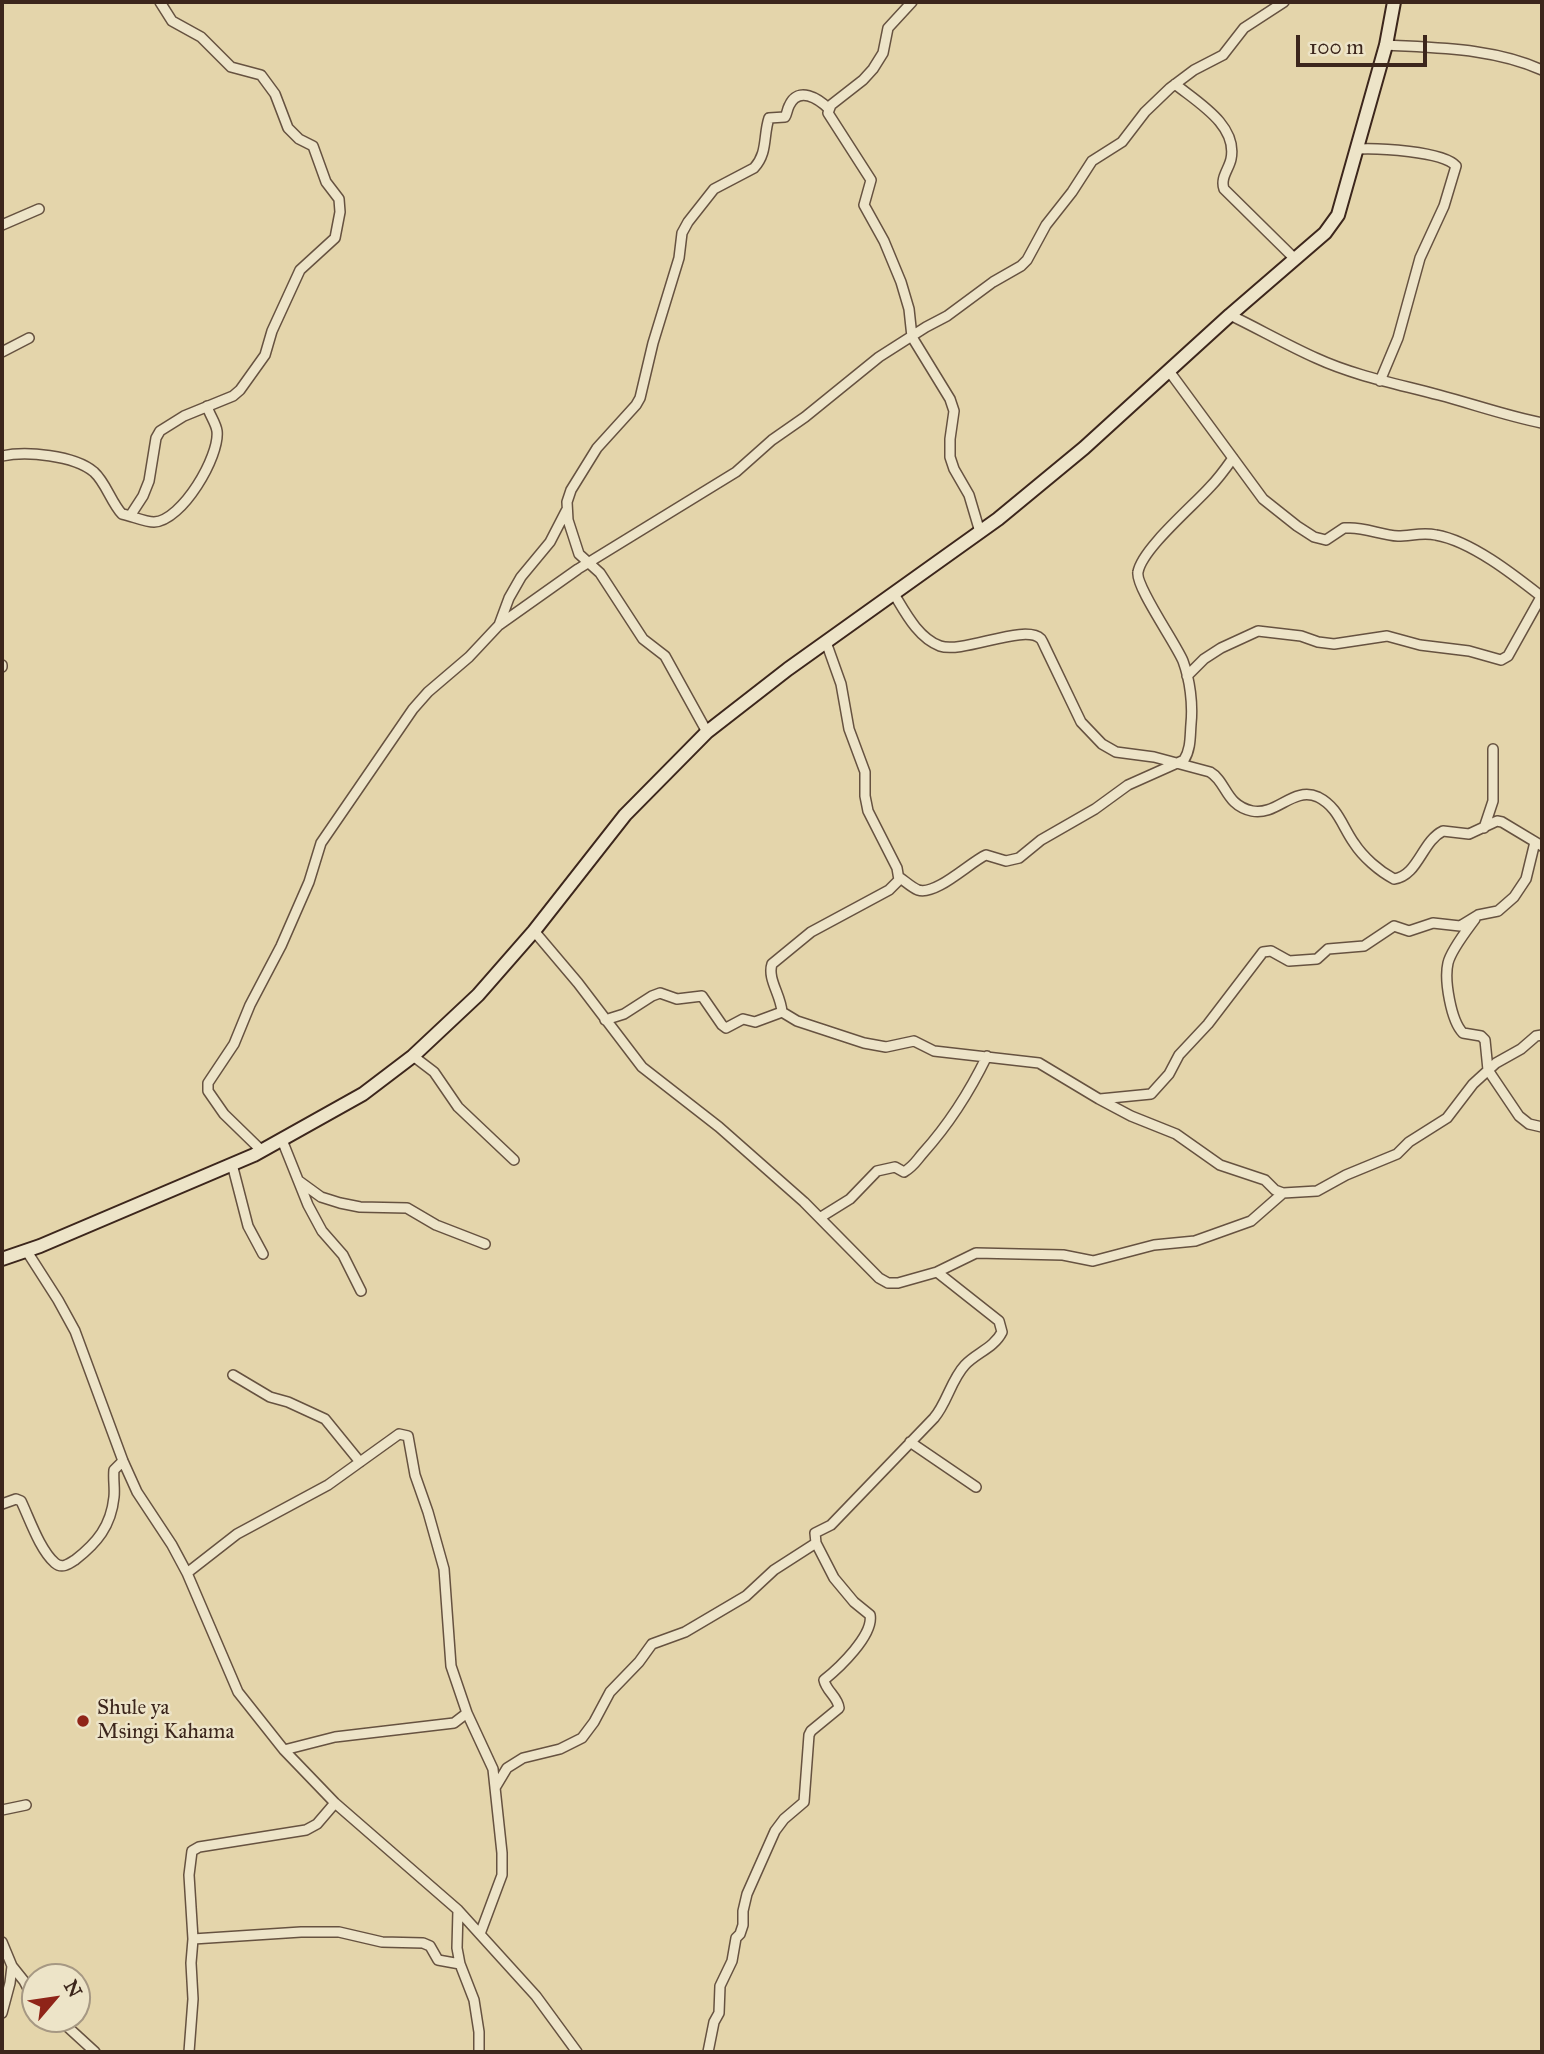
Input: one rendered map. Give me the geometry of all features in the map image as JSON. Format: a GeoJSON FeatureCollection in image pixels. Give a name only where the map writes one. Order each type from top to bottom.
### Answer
{"type":"FeatureCollection","features":[{"type":"Feature","properties":{"kind":"main road"},"geometry":{"type":"LineString","coordinates":[[2,1259],[232,1164],[282,1140],[363,1094],[413,1056],[478,995],[534,931],[625,814],[707,732],[826,642],[980,532],[1084,449],[1230,315],[1325,233],[1338,215],[1385,45],[1394,2]]}},
{"type":"Feature","properties":{"kind":"street"},"geometry":{"type":"LineString","coordinates":[[130,516],[149,481],[156,438],[160,430],[184,416],[233,396],[240,390],[265,355],[272,331],[300,270],[335,238],[340,212],[339,200],[326,182],[313,146],[299,139],[288,128],[268,82],[261,75],[231,67],[201,37],[172,21],[160,2]]}},
{"type":"Feature","properties":{"kind":"street"},"geometry":{"type":"LineString","coordinates":[[912,2],[888,28],[883,53],[873,69],[831,105],[829,117],[872,180],[864,205],[884,241],[901,282],[909,309],[912,337],[950,399],[954,411],[950,457],[969,495],[980,532]]}},
{"type":"Feature","properties":{"kind":"street"},"geometry":{"type":"LineString","coordinates":[[261,1150],[223,1114],[208,1091],[208,1083],[234,1044],[250,1005],[281,946],[309,882],[321,843],[413,709],[428,692],[469,657],[499,625],[590,562],[736,472],[772,440],[805,417],[878,357],[947,316],[993,282],[1025,264],[1046,225],[1092,161],[1122,142],[1145,112],[1175,84],[1194,70],[1223,55],[1244,28],[1284,2]]}},
{"type":"Feature","properties":{"kind":"street"},"geometry":{"type":"LineString","coordinates":[[1385,45],[1469,51],[1520,61],[1542,70]]}},
{"type":"Feature","properties":{"kind":"street"},"geometry":{"type":"LineString","coordinates":[[1175,84],[1216,118],[1230,138],[1233,153],[1223,180],[1224,189],[1295,259]]}},
{"type":"Feature","properties":{"kind":"street"},"geometry":{"type":"LineString","coordinates":[[499,625],[521,576],[550,542],[567,509],[571,490],[588,462],[608,434],[640,398],[678,258],[682,233],[688,222],[714,189],[754,168],[758,163],[764,151],[769,118],[785,117],[789,105],[803,95],[817,98],[829,109]]}},
{"type":"Feature","properties":{"kind":"street"},"geometry":{"type":"LineString","coordinates":[[1357,149],[1411,151],[1450,160],[1457,166],[1444,206],[1420,258],[1398,338],[1380,381]]}},
{"type":"Feature","properties":{"kind":"street"},"geometry":{"type":"LineString","coordinates":[[2,225],[38,209]]}},
{"type":"Feature","properties":{"kind":"street"},"geometry":{"type":"LineString","coordinates":[[1230,315],[1317,359],[1380,381],[1542,423]]}},
{"type":"Feature","properties":{"kind":"street"},"geometry":{"type":"LineString","coordinates":[[2,352],[29,338]]}},
{"type":"Feature","properties":{"kind":"street"},"geometry":{"type":"LineString","coordinates":[[1169,371],[1264,499],[1314,537],[1326,540],[1344,528],[1398,536],[1416,533],[1437,535],[1471,549],[1518,578],[1542,597],[1508,656],[1501,660],[1469,651],[1410,643],[1387,636],[1334,644],[1297,635],[1258,631],[1221,648],[1204,659],[1187,676]]}},
{"type":"Feature","properties":{"kind":"street"},"geometry":{"type":"LineString","coordinates":[[2,456],[31,453],[84,465],[96,474],[122,514],[153,522],[162,520],[196,491],[216,441],[217,430],[207,406]]}},
{"type":"Feature","properties":{"kind":"street"},"geometry":{"type":"LineString","coordinates":[[826,642],[841,684],[849,729],[865,772],[864,796],[868,811],[899,877],[917,889],[924,890],[950,879],[986,855],[1006,861],[1018,858],[1041,840],[1128,785],[1178,764],[1188,754],[1192,714],[1183,661],[1139,583],[1137,574],[1147,554],[1211,486],[1233,457]]}},
{"type":"Feature","properties":{"kind":"street"},"geometry":{"type":"LineString","coordinates":[[567,509],[579,554],[600,573],[643,639],[665,656],[707,732]]}},
{"type":"Feature","properties":{"kind":"street"},"geometry":{"type":"LineString","coordinates":[[894,594],[914,625],[938,646],[952,649],[1027,635],[1040,639],[1081,722],[1102,744],[1116,752],[1154,757],[1217,776],[1227,796],[1250,811],[1264,812],[1296,796],[1307,794],[1318,797],[1332,806],[1357,848],[1384,874],[1394,879],[1408,873],[1436,834],[1443,831],[1469,834],[1497,821],[1539,844],[1526,880],[1514,897],[1498,911],[1478,915],[1458,927],[1448,923],[1433,923],[1409,931],[1394,926],[1364,946],[1328,949],[1314,960],[1289,961],[1271,951],[1265,951],[1208,1024],[1179,1055],[1169,1074],[1151,1094],[1099,1100]]}},
{"type":"Feature","properties":{"kind":"street"},"geometry":{"type":"LineString","coordinates":[[1484,828],[1493,801],[1493,749]]}},
{"type":"Feature","properties":{"kind":"street"},"geometry":{"type":"LineString","coordinates":[[782,1012],[780,996],[770,971],[772,964],[811,932],[897,885],[899,877]]}},
{"type":"Feature","properties":{"kind":"street"},"geometry":{"type":"LineString","coordinates":[[1478,915],[1448,961],[1448,987],[1457,1027],[1463,1033],[1477,1034],[1485,1040],[1488,1070],[1519,1116],[1529,1124],[1542,1126]]}},
{"type":"Feature","properties":{"kind":"street"},"geometry":{"type":"LineString","coordinates":[[534,931],[578,983],[642,1067],[719,1127],[821,1217],[882,1280],[898,1283],[937,1272],[976,1254],[1063,1255],[1093,1261],[1153,1245],[1195,1241],[1251,1222],[1283,1193]]}},
{"type":"Feature","properties":{"kind":"street"},"geometry":{"type":"LineString","coordinates":[[606,1020],[624,1014],[660,993],[677,999],[702,996],[726,1028],[743,1019],[755,1022],[782,1012]]}},
{"type":"Feature","properties":{"kind":"street"},"geometry":{"type":"LineString","coordinates":[[782,1012],[797,1021],[886,1047],[914,1041],[934,1051],[1039,1063],[1099,1100],[1131,1116],[1170,1130],[1220,1165],[1265,1180],[1275,1190],[1283,1193],[1317,1191],[1346,1175],[1397,1154],[1409,1142],[1447,1118],[1473,1084],[1501,1059],[1521,1049],[1536,1036],[1542,1035]]}},
{"type":"Feature","properties":{"kind":"street"},"geometry":{"type":"LineString","coordinates":[[413,1056],[434,1072],[458,1108],[514,1160]]}},
{"type":"Feature","properties":{"kind":"street"},"geometry":{"type":"LineString","coordinates":[[821,1217],[850,1199],[877,1171],[895,1167],[902,1172],[915,1166],[919,1157],[945,1129],[970,1090],[987,1056]]}},
{"type":"Feature","properties":{"kind":"street"},"geometry":{"type":"LineString","coordinates":[[282,1140],[322,1231],[343,1255],[361,1291]]}},
{"type":"Feature","properties":{"kind":"street"},"geometry":{"type":"LineString","coordinates":[[232,1164],[248,1226],[264,1254]]}},
{"type":"Feature","properties":{"kind":"street"},"geometry":{"type":"LineString","coordinates":[[299,1181],[321,1197],[340,1203],[360,1207],[407,1209],[436,1225],[485,1244]]}},
{"type":"Feature","properties":{"kind":"street"},"geometry":{"type":"LineString","coordinates":[[26,1250],[75,1331],[123,1461],[137,1492],[187,1573],[238,1692],[284,1751],[335,1803],[458,1910],[536,1996],[577,2052]]}},
{"type":"Feature","properties":{"kind":"street"},"geometry":{"type":"LineString","coordinates":[[708,2052],[714,2022],[719,2013],[720,1986],[732,1961],[736,1938],[743,1929],[747,1894],[775,1831],[784,1819],[804,1802],[808,1735],[839,1708],[824,1680],[856,1647],[871,1623],[870,1615],[850,1599],[834,1578],[816,1543],[815,1533],[831,1525],[942,1409],[963,1367],[994,1343],[1002,1332],[999,1321],[937,1272]]}},
{"type":"Feature","properties":{"kind":"street"},"geometry":{"type":"LineString","coordinates":[[233,1375],[270,1397],[325,1419],[360,1462]]}},
{"type":"Feature","properties":{"kind":"street"},"geometry":{"type":"LineString","coordinates":[[187,1573],[237,1534],[328,1485],[399,1434],[405,1434],[409,1438],[415,1475],[444,1569],[450,1662],[467,1713],[490,1761],[495,1788],[502,1875],[480,1934]]}},
{"type":"Feature","properties":{"kind":"street"},"geometry":{"type":"LineString","coordinates":[[910,1442],[976,1487]]}},
{"type":"Feature","properties":{"kind":"street"},"geometry":{"type":"LineString","coordinates":[[2,1504],[16,1499],[22,1501],[37,1536],[56,1564],[68,1565],[92,1546],[111,1517],[114,1470],[123,1461]]}},
{"type":"Feature","properties":{"kind":"street"},"geometry":{"type":"LineString","coordinates":[[495,1788],[507,1768],[523,1758],[560,1749],[582,1738],[610,1692],[639,1662],[652,1643],[685,1632],[746,1596],[774,1570],[816,1543]]}},
{"type":"Feature","properties":{"kind":"street"},"geometry":{"type":"LineString","coordinates":[[284,1751],[335,1737],[454,1723],[467,1713]]}},
{"type":"Feature","properties":{"kind":"street"},"geometry":{"type":"LineString","coordinates":[[189,2052],[193,2011],[193,1939],[189,1875],[192,1851],[199,1847],[306,1830],[317,1824],[335,1803]]}},
{"type":"Feature","properties":{"kind":"street"},"geometry":{"type":"LineString","coordinates":[[2,1810],[26,1805]]}},
{"type":"Feature","properties":{"kind":"street"},"geometry":{"type":"LineString","coordinates":[[458,1910],[456,1941],[460,1964],[474,2000],[479,2052]]}},
{"type":"Feature","properties":{"kind":"street"},"geometry":{"type":"LineString","coordinates":[[193,1939],[339,1932],[382,1942],[423,1943],[430,1946],[438,1960],[460,1964]]}},
{"type":"Feature","properties":{"kind":"street"},"geometry":{"type":"LineString","coordinates":[[2,1942],[12,1966],[21,1977]]}},
{"type":"Feature","properties":{"kind":"street"},"geometry":{"type":"LineString","coordinates":[[2,2013],[12,1966]]}},
{"type":"Feature","properties":{"kind":"street"},"geometry":{"type":"LineString","coordinates":[[74,2033],[95,2052]]}},
{"type":"Feature","properties":{"kind":"place","name":"Shule ya Msingi Kahama"},"geometry":{"type":"Point","coordinates":[83,1721]}}]}
